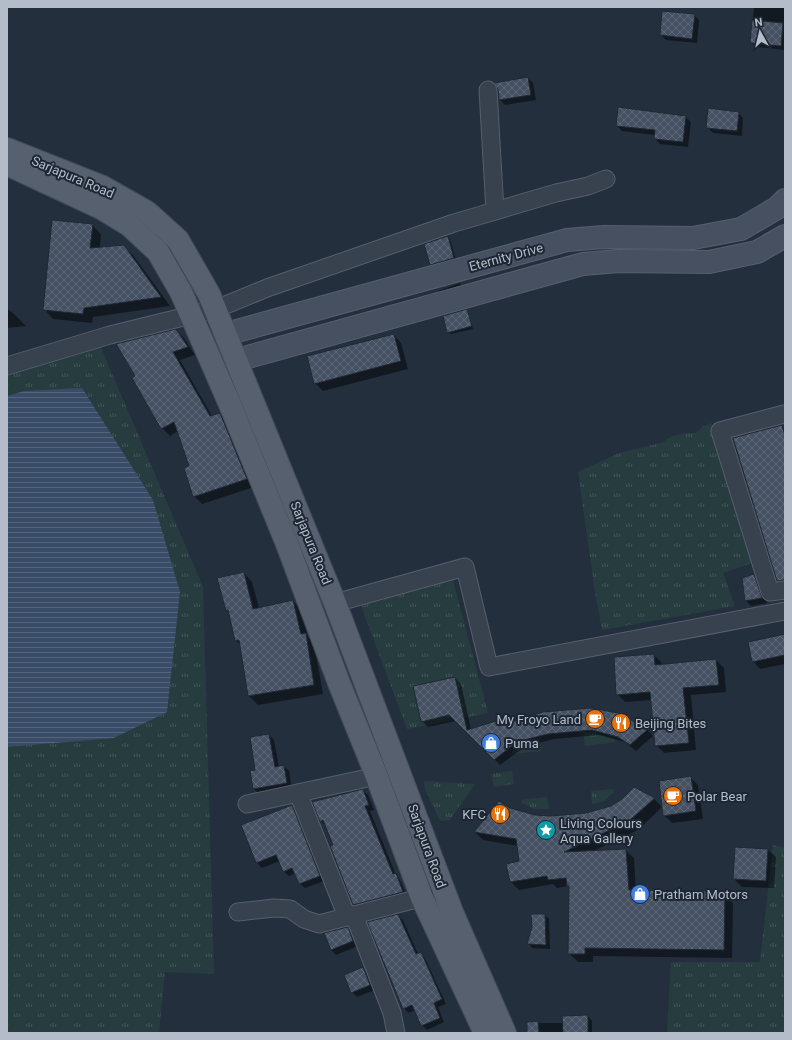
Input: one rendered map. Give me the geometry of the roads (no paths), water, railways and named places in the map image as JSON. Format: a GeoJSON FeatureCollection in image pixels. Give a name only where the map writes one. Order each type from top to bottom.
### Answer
{"type":"FeatureCollection","features":[{"type":"Feature","properties":{"kind":"main road","name":"Sarjapura Road"},"geometry":{"type":"LineString","coordinates":[[7,149],[103,187],[147,212],[178,240],[216,309],[335,602],[444,892],[506,1033]]}},
{"type":"Feature","properties":{"kind":"main road","name":"Sarjapura Road"},"geometry":{"type":"LineString","coordinates":[[7,165],[101,208],[130,225],[158,252],[181,292],[231,407],[286,544],[339,683],[377,776],[422,898],[485,1033]]}},
{"type":"Feature","properties":{"kind":"street"},"geometry":{"type":"LineString","coordinates":[[488,90],[495,211]]}},
{"type":"Feature","properties":{"kind":"street"},"geometry":{"type":"LineString","coordinates":[[7,366],[110,335],[216,309],[267,288],[495,211],[588,186],[606,179]]}},
{"type":"Feature","properties":{"kind":"street","name":"Eternity Drive"},"geometry":{"type":"LineString","coordinates":[[226,334],[567,240],[604,237],[693,238],[741,229],[778,208],[785,200]]}},
{"type":"Feature","properties":{"kind":"street","name":"Eternity Drive"},"geometry":{"type":"LineString","coordinates":[[237,360],[583,264],[619,261],[709,262],[757,252],[785,236]]}},
{"type":"Feature","properties":{"kind":"street"},"geometry":{"type":"LineString","coordinates":[[785,415],[784,414],[720,431],[770,592],[785,590]]}},
{"type":"Feature","properties":{"kind":"street"},"geometry":{"type":"LineString","coordinates":[[335,602],[465,567],[489,667],[785,611]]}},
{"type":"Feature","properties":{"kind":"street"},"geometry":{"type":"LineString","coordinates":[[248,804],[377,776]]}},
{"type":"Feature","properties":{"kind":"street"},"geometry":{"type":"LineString","coordinates":[[298,793],[392,1013],[396,1033]]}},
{"type":"Feature","properties":{"kind":"street"},"geometry":{"type":"LineString","coordinates":[[238,912],[274,908],[290,909],[304,919],[319,924],[444,892]]}},
{"type":"Feature","properties":{"kind":"water"},"geometry":{"type":"Polygon","coordinates":[[[82,388],[153,500],[180,592],[167,712],[114,738],[7,747],[7,396],[24,391],[82,388]]]}},
{"type":"Feature","properties":{"kind":"place","name":"My Froyo Land"},"geometry":{"type":"Point","coordinates":[595,719]}},
{"type":"Feature","properties":{"kind":"place","name":"Beijing Bites"},"geometry":{"type":"Point","coordinates":[621,723]}},
{"type":"Feature","properties":{"kind":"place","name":"Puma"},"geometry":{"type":"Point","coordinates":[491,743]}},
{"type":"Feature","properties":{"kind":"place","name":"Polar Bear"},"geometry":{"type":"Point","coordinates":[673,796]}},
{"type":"Feature","properties":{"kind":"place","name":"KFC"},"geometry":{"type":"Point","coordinates":[500,814]}},
{"type":"Feature","properties":{"kind":"place","name":"Living Colours Aqua Gallery"},"geometry":{"type":"Point","coordinates":[546,830]}},
{"type":"Feature","properties":{"kind":"place","name":"Pratham Motors"},"geometry":{"type":"Point","coordinates":[640,894]}}]}
